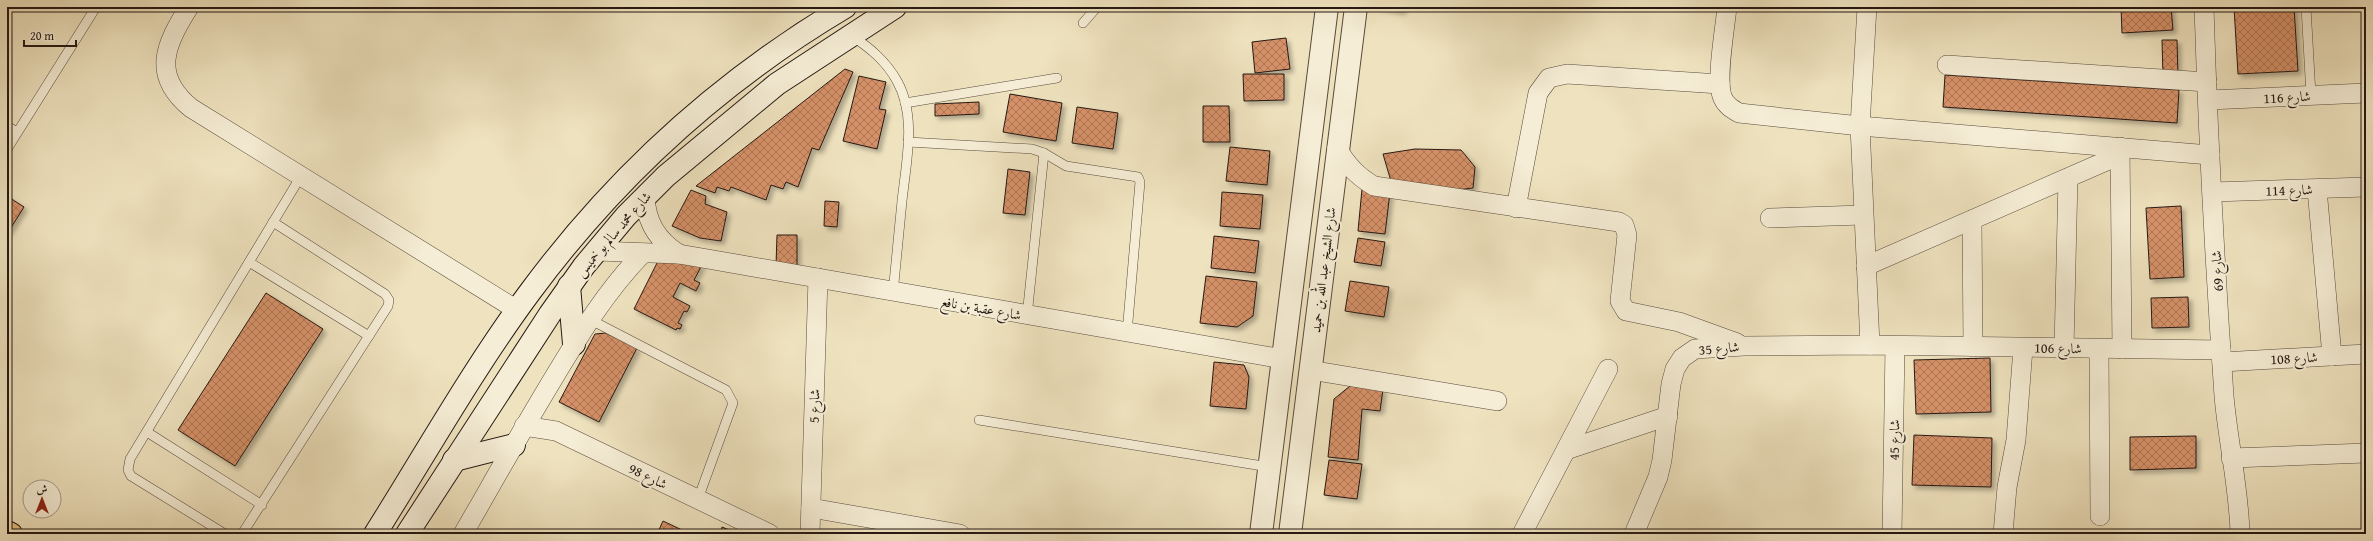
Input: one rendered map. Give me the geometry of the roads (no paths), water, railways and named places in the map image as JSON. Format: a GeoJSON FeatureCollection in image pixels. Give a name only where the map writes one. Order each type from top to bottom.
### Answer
{"type":"FeatureCollection","features":[{"type":"Feature","properties":{"kind":"main road","name":"شارع محمد سالم بو خميس"},"geometry":{"type":"LineString","coordinates":[[375,534],[517,310],[588,220],[648,157],[707,104],[795,37],[845,7]]}},
{"type":"Feature","properties":{"kind":"main road","name":"شارع محمد سالم بو خميس"},"geometry":{"type":"LineString","coordinates":[[407,534],[569,286],[645,196],[666,176],[777,84],[895,7]]}},
{"type":"Feature","properties":{"kind":"main road","name":"شارع الشيخ عبد الله بن حميد"},"geometry":{"type":"LineString","coordinates":[[1261,534],[1326,7]]}},
{"type":"Feature","properties":{"kind":"main road","name":"شارع الشيخ عبد الله بن حميد"},"geometry":{"type":"LineString","coordinates":[[1290,534],[1337,148],[1356,7]]}},
{"type":"Feature","properties":{"kind":"main road"},"geometry":{"type":"LineString","coordinates":[[569,286],[574,344]]}},
{"type":"Feature","properties":{"kind":"main road"},"geometry":{"type":"LineString","coordinates":[[454,460],[519,435]]}},
{"type":"Feature","properties":{"kind":"main road"},"geometry":{"type":"LineString","coordinates":[[7,532],[11,534]]}},
{"type":"Feature","properties":{"kind":"street"},"geometry":{"type":"LineString","coordinates":[[189,7],[169,40],[165,54],[166,70],[170,85],[179,98],[191,108],[517,310]]}},
{"type":"Feature","properties":{"kind":"street"},"geometry":{"type":"LineString","coordinates":[[1727,7],[1720,84],[1722,97],[1730,108],[1739,113],[2120,151],[2210,154]]}},
{"type":"Feature","properties":{"kind":"street"},"geometry":{"type":"LineString","coordinates":[[1867,7],[1860,126],[1870,345]]}},
{"type":"Feature","properties":{"kind":"street","name":"شارع 69"},"geometry":{"type":"LineString","coordinates":[[2204,7],[2221,356],[2231,458],[2238,502],[2240,534]]}},
{"type":"Feature","properties":{"kind":"street"},"geometry":{"type":"LineString","coordinates":[[1947,65],[2207,82]]}},
{"type":"Feature","properties":{"kind":"street"},"geometry":{"type":"LineString","coordinates":[[1516,208],[1538,93],[1549,78],[1567,74],[1720,84]]}},
{"type":"Feature","properties":{"kind":"street","name":"شارع 116"},"geometry":{"type":"LineString","coordinates":[[2208,100],[2366,93]]}},
{"type":"Feature","properties":{"kind":"street"},"geometry":{"type":"LineString","coordinates":[[1337,148],[1347,164],[1359,177],[1374,186],[1619,222],[1624,225],[1627,235],[1620,301],[1626,311],[1679,322],[1744,346]]}},
{"type":"Feature","properties":{"kind":"street"},"geometry":{"type":"LineString","coordinates":[[1866,266],[2068,178],[2120,151]]}},
{"type":"Feature","properties":{"kind":"street"},"geometry":{"type":"LineString","coordinates":[[2120,151],[2122,349]]}},
{"type":"Feature","properties":{"kind":"street"},"geometry":{"type":"LineString","coordinates":[[2064,348],[2068,178]]}},
{"type":"Feature","properties":{"kind":"street","name":"شارع 114"},"geometry":{"type":"LineString","coordinates":[[2213,192],[2366,187]]}},
{"type":"Feature","properties":{"kind":"street"},"geometry":{"type":"LineString","coordinates":[[2317,189],[2332,356]]}},
{"type":"Feature","properties":{"kind":"street"},"geometry":{"type":"LineString","coordinates":[[645,196],[647,214],[654,230],[669,247],[679,254]]}},
{"type":"Feature","properties":{"kind":"street"},"geometry":{"type":"LineString","coordinates":[[1770,218],[1863,215]]}},
{"type":"Feature","properties":{"kind":"street"},"geometry":{"type":"LineString","coordinates":[[1972,220],[1973,347]]}},
{"type":"Feature","properties":{"kind":"street","name":"شارع عقبة بن نافع"},"geometry":{"type":"LineString","coordinates":[[597,251],[679,254],[1028,316],[1283,359]]}},
{"type":"Feature","properties":{"kind":"street"},"geometry":{"type":"LineString","coordinates":[[463,534],[519,435],[589,319],[616,282],[643,253]]}},
{"type":"Feature","properties":{"kind":"street","name":"شارع 5"},"geometry":{"type":"LineString","coordinates":[[810,534],[818,278]]}},
{"type":"Feature","properties":{"kind":"street","name":"شارع 35"},"geometry":{"type":"LineString","coordinates":[[1634,534],[1658,477],[1665,444],[1670,384],[1675,369],[1682,358],[1695,349],[1744,346],[1895,346]]}},
{"type":"Feature","properties":{"kind":"street","name":"شارع 106"},"geometry":{"type":"LineString","coordinates":[[1895,346],[2122,349],[2221,356]]}},
{"type":"Feature","properties":{"kind":"street","name":"شارع 45"},"geometry":{"type":"LineString","coordinates":[[1892,534],[1895,346]]}},
{"type":"Feature","properties":{"kind":"street"},"geometry":{"type":"LineString","coordinates":[[2003,534],[2007,487],[2016,440],[2023,348]]}},
{"type":"Feature","properties":{"kind":"street"},"geometry":{"type":"LineString","coordinates":[[2099,349],[2100,516]]}},
{"type":"Feature","properties":{"kind":"street","name":"شارع 108"},"geometry":{"type":"LineString","coordinates":[[2221,356],[2332,356],[2366,354]]}},
{"type":"Feature","properties":{"kind":"street"},"geometry":{"type":"LineString","coordinates":[[1522,534],[1608,369]]}},
{"type":"Feature","properties":{"kind":"street"},"geometry":{"type":"LineString","coordinates":[[1310,370],[1497,401]]}},
{"type":"Feature","properties":{"kind":"street"},"geometry":{"type":"LineString","coordinates":[[1566,450],[1668,416]]}},
{"type":"Feature","properties":{"kind":"street","name":"شارع 98"},"geometry":{"type":"LineString","coordinates":[[519,435],[556,431],[770,534]]}},
{"type":"Feature","properties":{"kind":"street"},"geometry":{"type":"LineString","coordinates":[[2231,458],[2366,453]]}},
{"type":"Feature","properties":{"kind":"street"},"geometry":{"type":"LineString","coordinates":[[811,508],[960,534]]}},
{"type":"Feature","properties":{"kind":"lane"},"geometry":{"type":"LineString","coordinates":[[7,149],[96,7]]}},
{"type":"Feature","properties":{"kind":"lane"},"geometry":{"type":"LineString","coordinates":[[1083,24],[1097,7]]}},
{"type":"Feature","properties":{"kind":"lane"},"geometry":{"type":"LineString","coordinates":[[2306,7],[2311,95]]}},
{"type":"Feature","properties":{"kind":"lane"},"geometry":{"type":"LineString","coordinates":[[850,36],[870,48],[886,64],[898,82],[905,103],[908,142],[893,292]]}},
{"type":"Feature","properties":{"kind":"lane"},"geometry":{"type":"LineString","coordinates":[[905,103],[1057,78]]}},
{"type":"Feature","properties":{"kind":"lane"},"geometry":{"type":"LineString","coordinates":[[7,126],[17,132]]}},
{"type":"Feature","properties":{"kind":"lane"},"geometry":{"type":"LineString","coordinates":[[908,142],[1024,148],[1044,153],[1066,166],[1131,174],[1140,179],[1127,332]]}},
{"type":"Feature","properties":{"kind":"lane"},"geometry":{"type":"LineString","coordinates":[[1028,316],[1044,153]]}},
{"type":"Feature","properties":{"kind":"lane"},"geometry":{"type":"LineString","coordinates":[[225,534],[131,476],[128,470],[130,459],[301,176]]}},
{"type":"Feature","properties":{"kind":"lane"},"geometry":{"type":"LineString","coordinates":[[242,534],[262,505],[388,306],[389,300],[385,294],[273,222]]}},
{"type":"Feature","properties":{"kind":"lane"},"geometry":{"type":"LineString","coordinates":[[249,262],[369,336]]}},
{"type":"Feature","properties":{"kind":"lane"},"geometry":{"type":"LineString","coordinates":[[589,319],[726,390],[733,403],[698,499]]}},
{"type":"Feature","properties":{"kind":"lane"},"geometry":{"type":"LineString","coordinates":[[979,420],[1269,467]]}},
{"type":"Feature","properties":{"kind":"lane"},"geometry":{"type":"LineString","coordinates":[[147,432],[262,505]]}}]}
